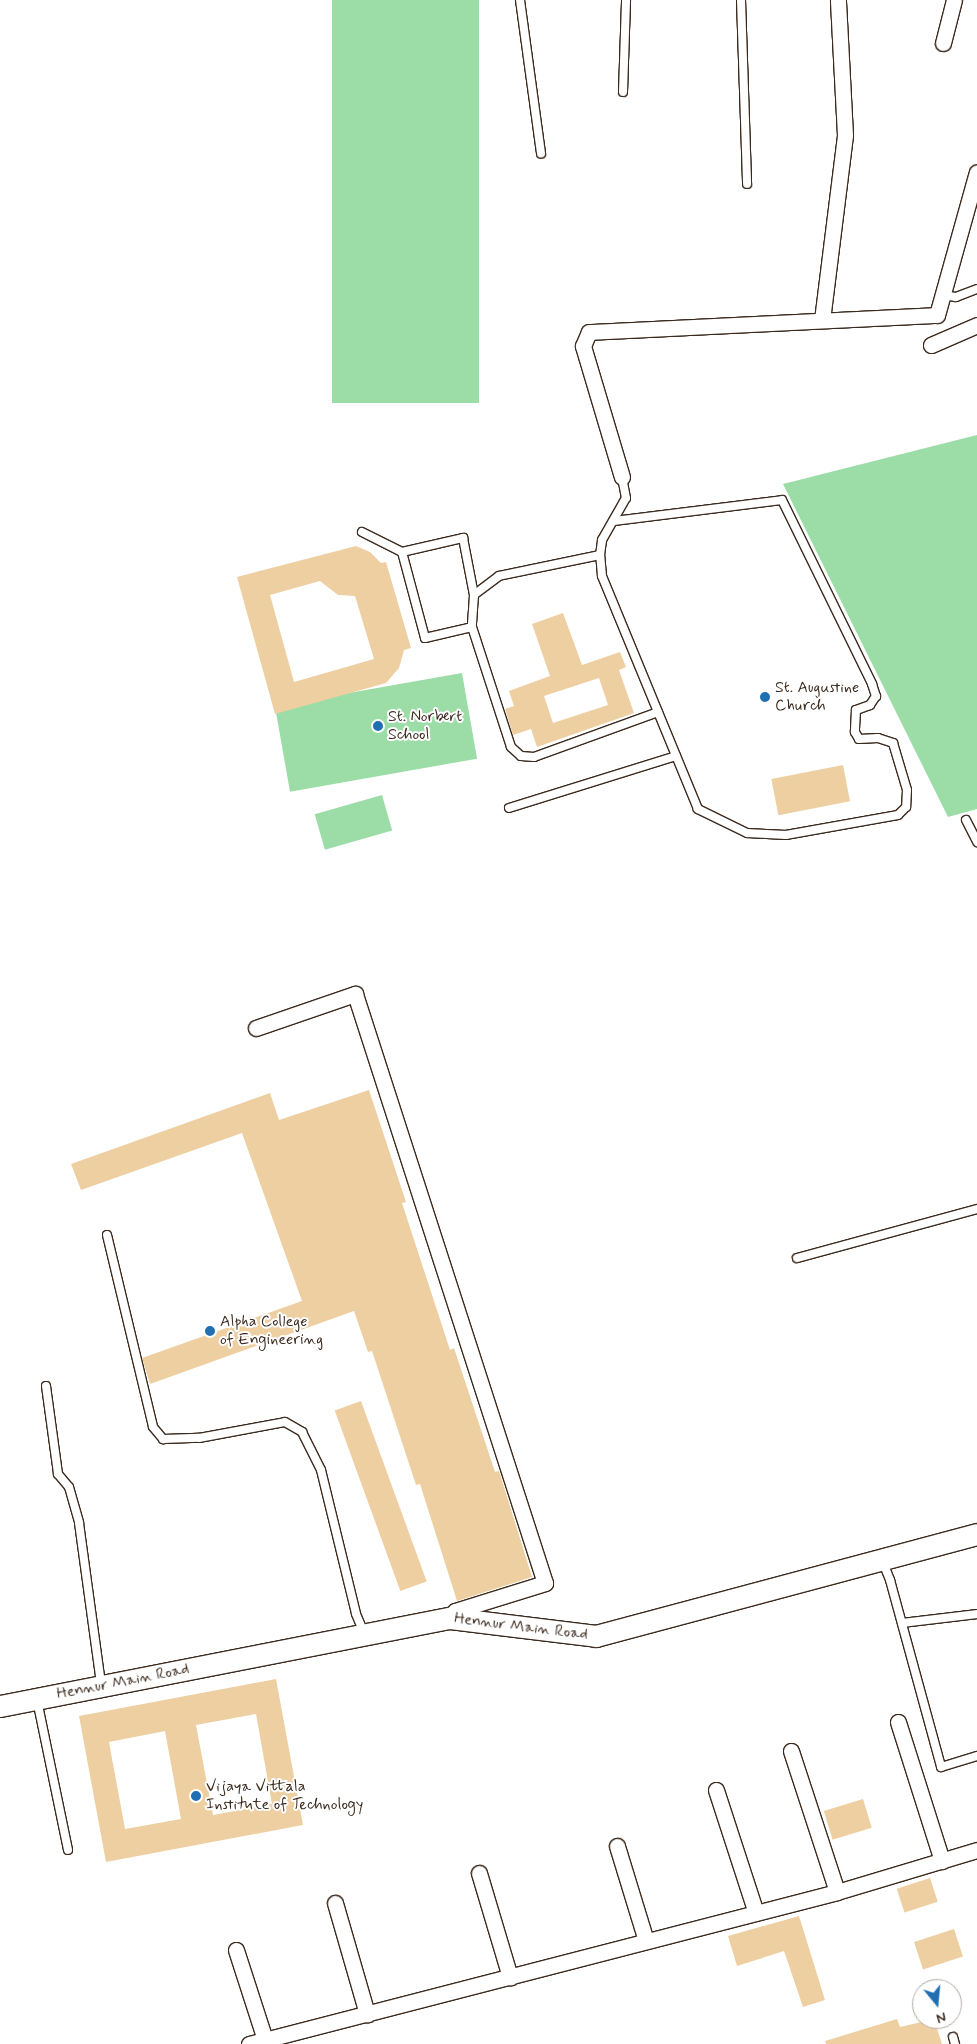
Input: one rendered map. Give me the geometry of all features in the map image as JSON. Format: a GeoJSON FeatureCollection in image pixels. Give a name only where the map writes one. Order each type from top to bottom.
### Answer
{"type":"FeatureCollection","features":[{"type":"Feature","properties":{"kind":"main road","name":"Hennur Main Road"},"geometry":{"type":"LineString","coordinates":[[0,1706],[450,1618],[596,1636],[977,1534]]}},
{"type":"Feature","properties":{"kind":"street"},"geometry":{"type":"LineString","coordinates":[[822,320],[846,135],[838,0]]}},
{"type":"Feature","properties":{"kind":"street"},"geometry":{"type":"LineString","coordinates":[[943,43],[954,0]]}},
{"type":"Feature","properties":{"kind":"street"},"geometry":{"type":"LineString","coordinates":[[622,477],[583,346],[588,332],[937,315],[977,172]]}},
{"type":"Feature","properties":{"kind":"street"},"geometry":{"type":"LineString","coordinates":[[931,345],[977,325]]}},
{"type":"Feature","properties":{"kind":"street"},"geometry":{"type":"LineString","coordinates":[[256,1028],[355,994],[545,1583],[455,1611],[450,1618]]}},
{"type":"Feature","properties":{"kind":"street"},"geometry":{"type":"LineString","coordinates":[[898,1722],[942,1861]]}},
{"type":"Feature","properties":{"kind":"street"},"geometry":{"type":"LineString","coordinates":[[791,1751],[836,1892]]}},
{"type":"Feature","properties":{"kind":"street"},"geometry":{"type":"LineString","coordinates":[[716,1790],[756,1913]]}},
{"type":"Feature","properties":{"kind":"street"},"geometry":{"type":"LineString","coordinates":[[617,1846],[646,1941]]}},
{"type":"Feature","properties":{"kind":"street"},"geometry":{"type":"LineString","coordinates":[[249,2044],[836,1892],[977,1850]]}},
{"type":"Feature","properties":{"kind":"street"},"geometry":{"type":"LineString","coordinates":[[479,1873],[510,1976]]}},
{"type":"Feature","properties":{"kind":"street"},"geometry":{"type":"LineString","coordinates":[[335,1903],[367,2014]]}},
{"type":"Feature","properties":{"kind":"street"},"geometry":{"type":"LineString","coordinates":[[236,1950],[265,2040]]}},
{"type":"Feature","properties":{"kind":"lane"},"geometry":{"type":"LineString","coordinates":[[520,0],[541,154]]}},
{"type":"Feature","properties":{"kind":"lane"},"geometry":{"type":"LineString","coordinates":[[623,92],[626,0]]}},
{"type":"Feature","properties":{"kind":"lane"},"geometry":{"type":"LineString","coordinates":[[741,0],[746,184]]}},
{"type":"Feature","properties":{"kind":"lane"},"geometry":{"type":"LineString","coordinates":[[942,295],[956,297],[977,289]]}},
{"type":"Feature","properties":{"kind":"lane"},"geometry":{"type":"LineString","coordinates":[[614,521],[782,500],[872,684],[876,696],[870,705],[856,710],[855,732],[859,739],[878,738],[893,743],[907,790],[906,807],[898,815],[786,835],[747,833],[698,809],[602,576],[600,555],[602,540],[626,498],[622,477]]}},
{"type":"Feature","properties":{"kind":"lane"},"geometry":{"type":"LineString","coordinates":[[362,532],[402,552],[463,538],[474,595],[472,627],[512,747],[521,756],[534,757],[658,712]]}},
{"type":"Feature","properties":{"kind":"lane"},"geometry":{"type":"LineString","coordinates":[[402,552],[425,638],[472,627]]}},
{"type":"Feature","properties":{"kind":"lane"},"geometry":{"type":"LineString","coordinates":[[474,595],[499,576],[600,555]]}},
{"type":"Feature","properties":{"kind":"lane"},"geometry":{"type":"LineString","coordinates":[[509,808],[676,756]]}},
{"type":"Feature","properties":{"kind":"lane"},"geometry":{"type":"LineString","coordinates":[[966,820],[977,842]]}},
{"type":"Feature","properties":{"kind":"lane"},"geometry":{"type":"LineString","coordinates":[[797,1258],[977,1209]]}},
{"type":"Feature","properties":{"kind":"lane"},"geometry":{"type":"LineString","coordinates":[[107,1235],[154,1427],[163,1439],[199,1438],[285,1422],[302,1432],[321,1470],[356,1614],[365,1635]]}},
{"type":"Feature","properties":{"kind":"lane"},"geometry":{"type":"LineString","coordinates":[[46,1386],[58,1474],[69,1487],[79,1523],[101,1686]]}},
{"type":"Feature","properties":{"kind":"lane"},"geometry":{"type":"LineString","coordinates":[[881,1559],[902,1623],[941,1767],[977,1756]]}},
{"type":"Feature","properties":{"kind":"lane"},"geometry":{"type":"LineString","coordinates":[[902,1623],[977,1614]]}},
{"type":"Feature","properties":{"kind":"lane"},"geometry":{"type":"LineString","coordinates":[[36,1699],[68,1850]]}},
{"type":"Feature","properties":{"kind":"green space"},"geometry":{"type":"Polygon","coordinates":[[[332,0],[479,0],[479,403],[332,403],[332,0]]]}},
{"type":"Feature","properties":{"kind":"green space"},"geometry":{"type":"Polygon","coordinates":[[[977,435],[977,809],[948,817],[783,484],[977,435]]]}},
{"type":"Feature","properties":{"kind":"green space"},"geometry":{"type":"Polygon","coordinates":[[[462,673],[477,759],[290,792],[275,706],[462,673]]]}},
{"type":"Feature","properties":{"kind":"green space"},"geometry":{"type":"Polygon","coordinates":[[[382,795],[392,831],[325,850],[315,814],[382,795]]]}},
{"type":"Feature","properties":{"kind":"building"},"geometry":{"type":"Polygon","coordinates":[[[356,546],[370,552],[381,563],[386,562],[411,648],[404,650],[399,668],[386,683],[275,714],[237,577],[356,546]],[[320,581],[270,595],[294,682],[374,659],[355,596],[338,595],[320,581]]]}},
{"type":"Feature","properties":{"kind":"building"},"geometry":{"type":"Polygon","coordinates":[[[563,613],[582,665],[620,652],[626,667],[619,670],[634,713],[537,747],[531,729],[513,735],[505,709],[514,706],[509,691],[550,676],[532,624],[563,613]],[[599,678],[544,696],[553,723],[608,705],[599,678]]]}},
{"type":"Feature","properties":{"kind":"building"},"geometry":{"type":"Polygon","coordinates":[[[843,765],[850,801],[778,815],[771,779],[843,765]]]}},
{"type":"Feature","properties":{"kind":"building"},"geometry":{"type":"Polygon","coordinates":[[[369,1090],[406,1202],[402,1203],[450,1350],[454,1348],[495,1472],[499,1471],[532,1577],[457,1601],[420,1484],[416,1485],[372,1351],[368,1352],[354,1311],[150,1384],[142,1358],[302,1301],[242,1133],[81,1190],[71,1164],[270,1093],[279,1120],[369,1090]]]}},
{"type":"Feature","properties":{"kind":"building"},"geometry":{"type":"Polygon","coordinates":[[[361,1401],[427,1581],[400,1591],[335,1411],[361,1401]]]}},
{"type":"Feature","properties":{"kind":"building"},"geometry":{"type":"Polygon","coordinates":[[[276,1679],[303,1825],[106,1862],[79,1716],[276,1679]],[[256,1714],[196,1725],[213,1815],[272,1804],[256,1714]],[[165,1731],[109,1742],[125,1829],[181,1819],[165,1731]]]}},
{"type":"Feature","properties":{"kind":"building"},"geometry":{"type":"Polygon","coordinates":[[[863,1799],[872,1828],[833,1840],[824,1811],[863,1799]]]}},
{"type":"Feature","properties":{"kind":"building"},"geometry":{"type":"Polygon","coordinates":[[[930,1878],[938,1902],[904,1913],[897,1889],[930,1878]]]}},
{"type":"Feature","properties":{"kind":"building"},"geometry":{"type":"Polygon","coordinates":[[[799,1916],[825,2000],[803,2007],[784,1951],[737,1966],[728,1936],[799,1916]]]}},
{"type":"Feature","properties":{"kind":"building"},"geometry":{"type":"Polygon","coordinates":[[[954,1929],[963,1957],[923,1970],[914,1942],[954,1929]]]}},
{"type":"Feature","properties":{"kind":"building"},"geometry":{"type":"Polygon","coordinates":[[[897,2019],[900,2027],[912,2024],[912,2029],[937,2029],[942,2044],[826,2044],[825,2041],[897,2019]]]}},
{"type":"Feature","properties":{"kind":"place","name":"St. Augustine Church"},"geometry":{"type":"Point","coordinates":[765,697]}},
{"type":"Feature","properties":{"kind":"place","name":"St. Norbert School"},"geometry":{"type":"Point","coordinates":[378,726]}},
{"type":"Feature","properties":{"kind":"place","name":"Alpha College of Engineering"},"geometry":{"type":"Point","coordinates":[210,1331]}},
{"type":"Feature","properties":{"kind":"place","name":"Vijaya Vittala Institute of Technology"},"geometry":{"type":"Point","coordinates":[196,1796]}}]}
